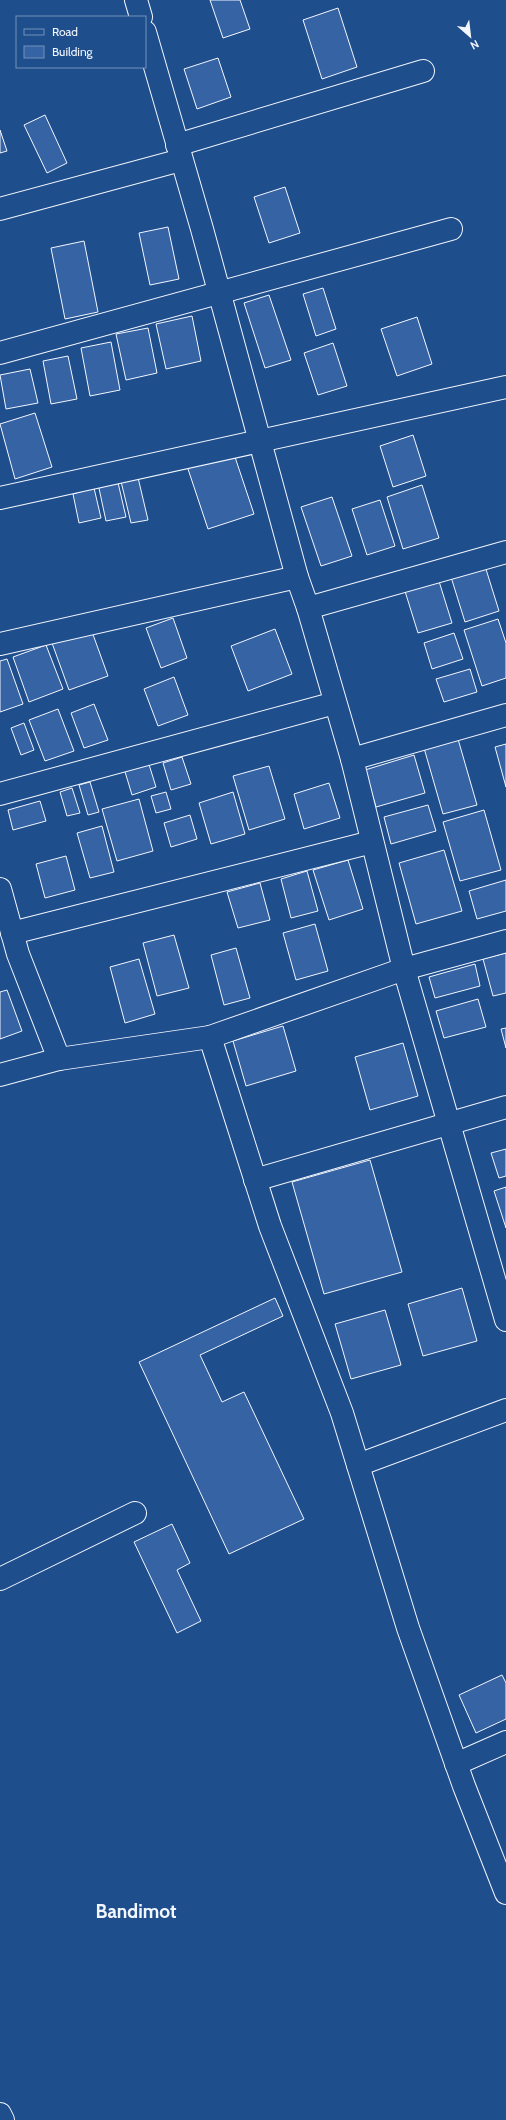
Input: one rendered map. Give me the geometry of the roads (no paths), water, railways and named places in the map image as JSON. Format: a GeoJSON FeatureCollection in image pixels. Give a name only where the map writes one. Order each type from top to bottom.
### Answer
{"type":"FeatureCollection","features":[{"type":"Feature","properties":{"kind":"street"},"geometry":{"type":"LineString","coordinates":[[136,0],[140,16]]}},
{"type":"Feature","properties":{"kind":"street"},"geometry":{"type":"LineString","coordinates":[[146,36],[220,293],[297,577],[308,608],[352,759],[404,969],[450,1123],[499,1272],[506,1320]]}},
{"type":"Feature","properties":{"kind":"street"},"geometry":{"type":"LineString","coordinates":[[0,209],[179,152],[423,71]]}},
{"type":"Feature","properties":{"kind":"street"},"geometry":{"type":"LineString","coordinates":[[0,353],[451,229]]}},
{"type":"Feature","properties":{"kind":"street"},"geometry":{"type":"LineString","coordinates":[[0,498],[506,387]]}},
{"type":"Feature","properties":{"kind":"street"},"geometry":{"type":"LineString","coordinates":[[308,608],[506,552]]}},
{"type":"Feature","properties":{"kind":"street"},"geometry":{"type":"LineString","coordinates":[[0,644],[297,577]]}},
{"type":"Feature","properties":{"kind":"street"},"geometry":{"type":"LineString","coordinates":[[0,794],[335,703]]}},
{"type":"Feature","properties":{"kind":"street"},"geometry":{"type":"LineString","coordinates":[[352,759],[506,715]]}},
{"type":"Feature","properties":{"kind":"street"},"geometry":{"type":"LineString","coordinates":[[12,933],[372,842]]}},
{"type":"Feature","properties":{"kind":"street"},"geometry":{"type":"LineString","coordinates":[[0,889],[18,954],[59,1059]]}},
{"type":"Feature","properties":{"kind":"street"},"geometry":{"type":"LineString","coordinates":[[0,1076],[59,1059],[210,1037],[404,969],[506,941]]}},
{"type":"Feature","properties":{"kind":"street"},"geometry":{"type":"LineString","coordinates":[[210,1037],[270,1226],[342,1413],[408,1628],[456,1764],[506,1893]]}},
{"type":"Feature","properties":{"kind":"street"},"geometry":{"type":"LineString","coordinates":[[256,1180],[506,1107]]}},
{"type":"Feature","properties":{"kind":"street"},"geometry":{"type":"LineString","coordinates":[[358,1465],[506,1410]]}},
{"type":"Feature","properties":{"kind":"street"},"geometry":{"type":"LineString","coordinates":[[0,1580],[135,1513]]}},
{"type":"Feature","properties":{"kind":"street"},"geometry":{"type":"LineString","coordinates":[[456,1764],[506,1742]]}},
{"type":"Feature","properties":{"kind":"street"},"geometry":{"type":"LineString","coordinates":[[0,2114],[3,2120]]}},
{"type":"Feature","properties":{"kind":"district","name":"Bandimot"},"geometry":{"type":"Point","coordinates":[136,1911]}}]}
